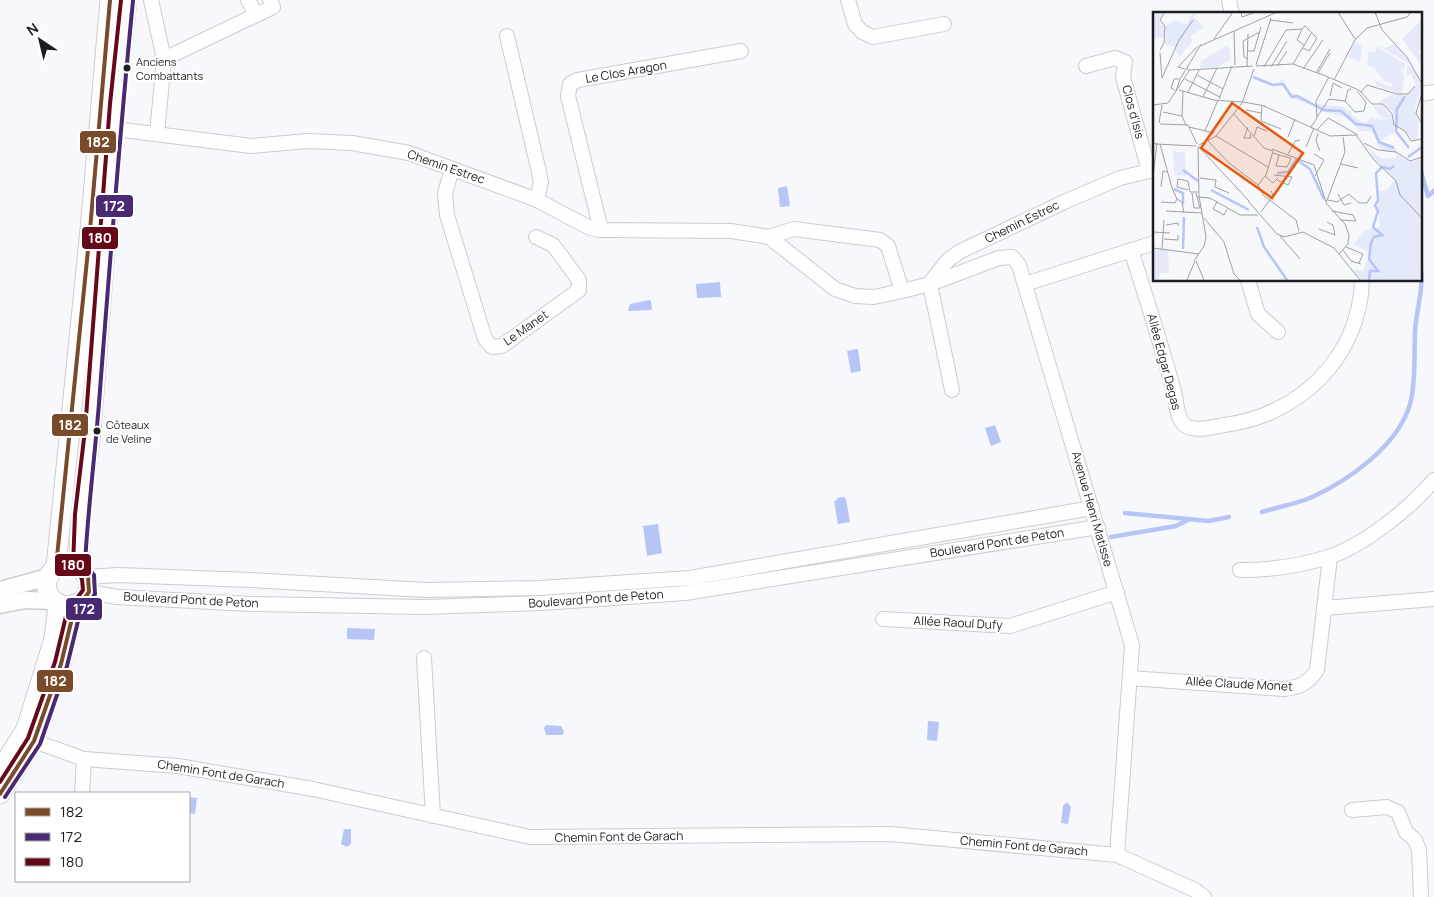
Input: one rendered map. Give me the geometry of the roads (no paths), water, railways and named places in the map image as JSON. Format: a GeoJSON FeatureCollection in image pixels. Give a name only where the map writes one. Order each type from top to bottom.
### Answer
{"type":"FeatureCollection","features":[{"type":"Feature","properties":{"kind":"main road"},"geometry":{"type":"LineString","coordinates":[[0,771],[26,729],[54,639],[56,602],[47,589],[52,572],[91,221],[110,0]]}},
{"type":"Feature","properties":{"kind":"main road"},"geometry":{"type":"LineString","coordinates":[[0,794],[34,741],[61,664],[73,614],[85,584],[81,514],[91,431],[127,0]]}},
{"type":"Feature","properties":{"kind":"main road"},"geometry":{"type":"LineString","coordinates":[[52,572],[67,563],[85,584]]}},
{"type":"Feature","properties":{"kind":"main road"},"geometry":{"type":"LineString","coordinates":[[56,602],[71,606],[85,584]]}},
{"type":"Feature","properties":{"kind":"street"},"geometry":{"type":"LineString","coordinates":[[151,0],[169,56],[157,134]]}},
{"type":"Feature","properties":{"kind":"street"},"geometry":{"type":"LineString","coordinates":[[248,0],[256,15]]}},
{"type":"Feature","properties":{"kind":"street"},"geometry":{"type":"LineString","coordinates":[[169,56],[274,7],[270,0]]}},
{"type":"Feature","properties":{"kind":"street"},"geometry":{"type":"LineString","coordinates":[[848,0],[855,24],[862,32],[873,37],[944,24]]}},
{"type":"Feature","properties":{"kind":"street"},"geometry":{"type":"LineString","coordinates":[[507,36],[541,182],[537,200]]}},
{"type":"Feature","properties":{"kind":"street","name":"Le Clos Aragon"},"geometry":{"type":"LineString","coordinates":[[601,230],[568,96],[570,84],[578,80],[741,51]]}},
{"type":"Feature","properties":{"kind":"street","name":"Clos d'Isis"},"geometry":{"type":"LineString","coordinates":[[1086,66],[1115,58],[1125,62],[1123,78],[1152,171]]}},
{"type":"Feature","properties":{"kind":"street","name":"Chemin Estrec"},"geometry":{"type":"LineString","coordinates":[[115,129],[251,146],[308,141],[352,144],[409,153],[537,200],[590,228],[601,230],[731,231],[768,237],[794,229],[880,240],[888,246],[902,291]]}},
{"type":"Feature","properties":{"kind":"street","name":"Le Manet"},"geometry":{"type":"LineString","coordinates":[[452,169],[445,193],[447,215],[485,339],[492,347],[502,346],[579,290],[579,280],[553,245],[536,237]]}},
{"type":"Feature","properties":{"kind":"street","name":"Chemin Estrec"},"geometry":{"type":"LineString","coordinates":[[768,237],[835,290],[854,296],[874,297],[930,284],[948,260],[959,252],[1064,202],[1120,178],[1152,171]]}},
{"type":"Feature","properties":{"kind":"street"},"geometry":{"type":"LineString","coordinates":[[1025,284],[1153,243]]}},
{"type":"Feature","properties":{"kind":"street","name":"Allée Edgar Degas"},"geometry":{"type":"LineString","coordinates":[[1132,250],[1174,393],[1179,417],[1186,426],[1198,428],[1242,423],[1284,406],[1320,381],[1344,348],[1355,321],[1362,294],[1362,281]]}},
{"type":"Feature","properties":{"kind":"street","name":"Avenue Henri Matisse"},"geometry":{"type":"LineString","coordinates":[[930,284],[999,258],[1012,257],[1019,265],[1132,645],[1117,855]]}},
{"type":"Feature","properties":{"kind":"street"},"geometry":{"type":"LineString","coordinates":[[1248,281],[1258,314],[1278,332]]}},
{"type":"Feature","properties":{"kind":"street"},"geometry":{"type":"LineString","coordinates":[[930,284],[952,390]]}},
{"type":"Feature","properties":{"kind":"street"},"geometry":{"type":"LineString","coordinates":[[1240,570],[1267,570],[1330,557],[1382,526],[1423,493],[1434,480]]}},
{"type":"Feature","properties":{"kind":"street","name":"Boulevard Pont de Peton"},"geometry":{"type":"LineString","coordinates":[[85,584],[118,575],[426,590],[540,588],[690,578],[1092,508]]}},
{"type":"Feature","properties":{"kind":"street","name":"Boulevard Pont de Peton"},"geometry":{"type":"LineString","coordinates":[[85,584],[117,597],[260,604],[426,607],[542,603],[685,592],[1098,528]]}},
{"type":"Feature","properties":{"kind":"street","name":"Allée Claude Monet"},"geometry":{"type":"LineString","coordinates":[[1130,678],[1284,689],[1300,688],[1310,680],[1317,670],[1330,557]]}},
{"type":"Feature","properties":{"kind":"street"},"geometry":{"type":"LineString","coordinates":[[0,590],[52,572]]}},
{"type":"Feature","properties":{"kind":"street","name":"Allée Raoul Dufy"},"geometry":{"type":"LineString","coordinates":[[884,619],[1010,626],[1117,592]]}},
{"type":"Feature","properties":{"kind":"street"},"geometry":{"type":"LineString","coordinates":[[0,606],[26,600],[56,602]]}},
{"type":"Feature","properties":{"kind":"street"},"geometry":{"type":"LineString","coordinates":[[1324,608],[1434,600]]}},
{"type":"Feature","properties":{"kind":"street"},"geometry":{"type":"LineString","coordinates":[[424,658],[433,816]]}},
{"type":"Feature","properties":{"kind":"street","name":"Chemin Font de Garach"},"geometry":{"type":"LineString","coordinates":[[34,741],[84,759],[178,766],[313,789],[530,837],[890,834],[1117,855],[1195,890],[1204,897]]}},
{"type":"Feature","properties":{"kind":"street"},"geometry":{"type":"LineString","coordinates":[[82,792],[84,759]]}},
{"type":"Feature","properties":{"kind":"street"},"geometry":{"type":"LineString","coordinates":[[1352,810],[1387,808],[1398,812],[1406,832],[1415,840],[1419,850],[1421,897]]}},
{"type":"Feature","properties":{"kind":"water"},"geometry":{"type":"Polygon","coordinates":[[[787,186],[790,206],[780,207],[778,188],[787,186]]]}},
{"type":"Feature","properties":{"kind":"water"},"geometry":{"type":"Polygon","coordinates":[[[720,282],[721,297],[697,298],[696,284],[720,282]]]}},
{"type":"Feature","properties":{"kind":"water"},"geometry":{"type":"Polygon","coordinates":[[[651,301],[652,310],[628,311],[630,304],[651,301]]]}},
{"type":"Feature","properties":{"kind":"water"},"geometry":{"type":"Polygon","coordinates":[[[858,349],[861,371],[851,373],[847,351],[858,349]]]}},
{"type":"Feature","properties":{"kind":"water"},"geometry":{"type":"Polygon","coordinates":[[[995,425],[1001,442],[991,446],[985,428],[995,425]]]}},
{"type":"Feature","properties":{"kind":"water"},"geometry":{"type":"Polygon","coordinates":[[[844,497],[850,522],[838,524],[834,501],[837,498],[844,497]]]}},
{"type":"Feature","properties":{"kind":"water"},"geometry":{"type":"Polygon","coordinates":[[[658,524],[662,553],[647,556],[643,526],[658,524]]]}},
{"type":"Feature","properties":{"kind":"water"},"geometry":{"type":"Polygon","coordinates":[[[347,628],[375,629],[374,640],[347,639],[347,628]]]}},
{"type":"Feature","properties":{"kind":"water"},"geometry":{"type":"Polygon","coordinates":[[[928,721],[939,722],[937,741],[927,740],[928,721]]]}},
{"type":"Feature","properties":{"kind":"water"},"geometry":{"type":"Polygon","coordinates":[[[546,725],[561,726],[564,732],[562,735],[546,735],[544,728],[546,725]]]}},
{"type":"Feature","properties":{"kind":"water"},"geometry":{"type":"Polygon","coordinates":[[[190,797],[197,798],[195,814],[190,813],[190,797]]]}},
{"type":"Feature","properties":{"kind":"water"},"geometry":{"type":"Polygon","coordinates":[[[1067,802],[1071,807],[1068,824],[1061,823],[1063,806],[1067,802]]]}},
{"type":"Feature","properties":{"kind":"water"},"geometry":{"type":"Polygon","coordinates":[[[344,829],[351,829],[351,844],[347,847],[341,844],[344,829]]]}},
{"type":"Feature","properties":{"kind":"waterway"},"geometry":{"type":"LineString","coordinates":[[1422,175],[1428,196],[1434,191]]}},
{"type":"Feature","properties":{"kind":"waterway"},"geometry":{"type":"LineString","coordinates":[[1262,512],[1298,502],[1325,491],[1370,460],[1395,434],[1404,419],[1412,396],[1415,332],[1421,281]]}},
{"type":"Feature","properties":{"kind":"waterway"},"geometry":{"type":"LineString","coordinates":[[1125,513],[1209,521],[1229,517]]}},
{"type":"Feature","properties":{"kind":"waterway"},"geometry":{"type":"LineString","coordinates":[[1111,537],[1176,526],[1188,520]]}},
{"type":"Feature","properties":{"kind":"place","name":"Anciens Combattants"},"geometry":{"type":"Point","coordinates":[127,68]}},
{"type":"Feature","properties":{"kind":"place","name":"Côteaux de Veline"},"geometry":{"type":"Point","coordinates":[97,431]}}]}
